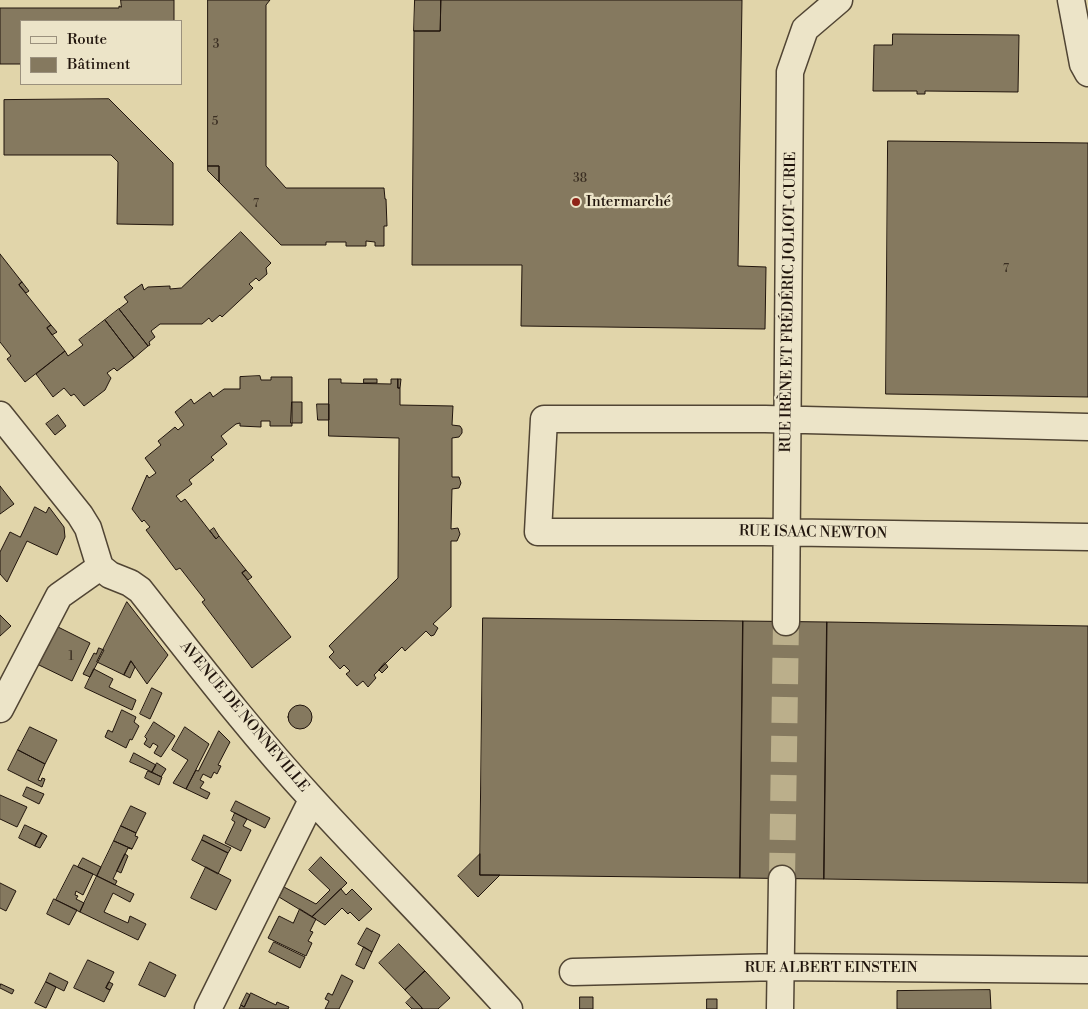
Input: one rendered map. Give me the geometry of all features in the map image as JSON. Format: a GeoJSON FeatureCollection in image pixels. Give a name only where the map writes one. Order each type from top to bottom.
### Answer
{"type":"FeatureCollection","features":[{"type":"Feature","properties":{"kind":"street","name":"RUE IRÈNE ET FRÉDÉRIC JOLIOT-CURIE"},"geometry":{"type":"LineString","coordinates":[[786,622],[790,72],[805,29],[839,0]]}},
{"type":"Feature","properties":{"kind":"street"},"geometry":{"type":"LineString","coordinates":[[1071,0],[1083,64],[1088,73]]}},
{"type":"Feature","properties":{"kind":"street"},"geometry":{"type":"LineString","coordinates":[[0,415],[80,515],[88,528],[100,566],[59,596],[0,709]]}},
{"type":"Feature","properties":{"kind":"street","name":"RUE ISAAC NEWTON"},"geometry":{"type":"LineString","coordinates":[[787,420],[544,419],[538,532],[786,532],[1088,537]]}},
{"type":"Feature","properties":{"kind":"street"},"geometry":{"type":"LineString","coordinates":[[787,420],[1088,427]]}},
{"type":"Feature","properties":{"kind":"street","name":"AVENUE DE NONNEVILLE"},"geometry":{"type":"LineString","coordinates":[[100,566],[110,575],[130,583],[140,590],[251,730],[312,800],[432,924],[509,1009]]}},
{"type":"Feature","properties":{"kind":"street"},"geometry":{"type":"LineString","coordinates":[[208,1009],[312,800]]}},
{"type":"Feature","properties":{"kind":"street"},"geometry":{"type":"LineString","coordinates":[[780,1009],[782,879]]}},
{"type":"Feature","properties":{"kind":"street","name":"RUE ALBERT EINSTEIN"},"geometry":{"type":"LineString","coordinates":[[573,972],[780,967],[1088,970]]}},
{"type":"Feature","properties":{"kind":"building"},"geometry":{"type":"Polygon","coordinates":[[[121,0],[174,0],[174,20],[20,20],[20,64],[0,64],[0,8],[121,7],[121,0]]]}},
{"type":"Feature","properties":{"kind":"building"},"geometry":{"type":"Polygon","coordinates":[[[208,0],[270,0],[266,5],[266,166],[286,188],[384,188],[387,226],[384,226],[384,246],[375,246],[375,242],[366,241],[366,246],[346,246],[346,242],[326,242],[326,245],[281,245],[219,182],[219,166],[208,166],[208,0]]]}},
{"type":"Feature","properties":{"kind":"building"},"geometry":{"type":"Polygon","coordinates":[[[415,0],[441,0],[440,31],[414,31],[415,0]]]}},
{"type":"Feature","properties":{"kind":"building","name":"Intermarché"},"geometry":{"type":"Polygon","coordinates":[[[441,0],[742,0],[738,266],[766,267],[765,329],[521,326],[522,265],[412,265],[414,31],[440,31],[441,0]]]}},
{"type":"Feature","properties":{"kind":"building"},"geometry":{"type":"Polygon","coordinates":[[[893,34],[1019,35],[1018,92],[925,91],[925,94],[917,94],[917,91],[873,91],[874,45],[892,45],[893,34]]]}},
{"type":"Feature","properties":{"kind":"building"},"geometry":{"type":"Polygon","coordinates":[[[109,99],[173,163],[173,225],[117,224],[118,162],[111,155],[4,155],[4,100],[109,99]]]}},
{"type":"Feature","properties":{"kind":"building"},"geometry":{"type":"Polygon","coordinates":[[[888,141],[1088,143],[1088,397],[886,394],[888,141]]]}},
{"type":"Feature","properties":{"kind":"building"},"geometry":{"type":"Polygon","coordinates":[[[208,166],[219,166],[219,182],[208,171],[208,166]]]}},
{"type":"Feature","properties":{"kind":"building"},"geometry":{"type":"Polygon","coordinates":[[[241,232],[271,263],[266,268],[267,274],[259,281],[256,278],[249,284],[253,288],[222,317],[220,315],[212,322],[209,318],[202,324],[160,324],[151,331],[155,337],[149,342],[150,345],[148,346],[119,309],[128,302],[124,297],[142,284],[144,290],[148,287],[170,286],[170,289],[181,288],[241,232]]]}},
{"type":"Feature","properties":{"kind":"building"},"geometry":{"type":"Polygon","coordinates":[[[0,254],[22,282],[19,285],[51,325],[47,328],[65,351],[25,382],[7,359],[11,356],[0,342],[0,254]]]}},
{"type":"Feature","properties":{"kind":"building"},"geometry":{"type":"Polygon","coordinates":[[[22,282],[29,291],[26,293],[19,285],[22,282]]]}},
{"type":"Feature","properties":{"kind":"building"},"geometry":{"type":"Polygon","coordinates":[[[119,309],[148,346],[134,358],[105,320],[119,309]]]}},
{"type":"Feature","properties":{"kind":"building"},"geometry":{"type":"Polygon","coordinates":[[[105,320],[134,358],[117,371],[114,368],[107,373],[111,378],[105,390],[84,406],[74,394],[71,396],[64,388],[53,397],[36,374],[65,351],[68,356],[83,345],[79,340],[105,320]]]}},
{"type":"Feature","properties":{"kind":"building"},"geometry":{"type":"Polygon","coordinates":[[[51,325],[57,332],[52,335],[47,328],[51,325]]]}},
{"type":"Feature","properties":{"kind":"building"},"geometry":{"type":"Polygon","coordinates":[[[260,376],[261,380],[271,380],[271,377],[292,377],[292,426],[270,426],[270,421],[261,421],[261,427],[240,426],[240,423],[236,424],[221,436],[227,444],[211,457],[214,460],[189,480],[192,484],[176,496],[181,502],[185,499],[216,539],[219,536],[246,570],[242,573],[291,637],[252,668],[202,602],[205,600],[180,568],[176,570],[146,530],[150,527],[144,520],[142,522],[132,509],[147,475],[149,478],[156,473],[145,458],[161,445],[158,441],[175,427],[178,430],[184,425],[175,412],[191,399],[194,404],[210,392],[213,397],[224,389],[240,389],[240,377],[260,376]]]}},
{"type":"Feature","properties":{"kind":"building"},"geometry":{"type":"Polygon","coordinates":[[[329,379],[341,379],[341,383],[391,384],[391,379],[398,379],[400,405],[453,406],[452,425],[460,426],[462,429],[459,437],[452,438],[452,477],[459,477],[461,483],[459,488],[452,489],[451,529],[458,528],[460,534],[457,541],[451,541],[451,607],[433,624],[438,628],[434,635],[431,636],[426,631],[405,651],[402,647],[374,675],[376,678],[368,687],[363,681],[357,686],[346,674],[350,671],[344,665],[340,669],[329,657],[334,652],[329,646],[398,578],[399,438],[329,436],[329,379]]]}},
{"type":"Feature","properties":{"kind":"building"},"geometry":{"type":"Polygon","coordinates":[[[364,379],[377,379],[377,383],[364,383],[364,379]]]}},
{"type":"Feature","properties":{"kind":"building"},"geometry":{"type":"Polygon","coordinates":[[[398,379],[401,379],[400,388],[398,388],[398,379]]]}},
{"type":"Feature","properties":{"kind":"building"},"geometry":{"type":"Polygon","coordinates":[[[292,402],[302,402],[302,423],[291,423],[292,402]]]}},
{"type":"Feature","properties":{"kind":"building"},"geometry":{"type":"Polygon","coordinates":[[[317,404],[329,404],[329,420],[318,420],[317,404]]]}},
{"type":"Feature","properties":{"kind":"building"},"geometry":{"type":"Polygon","coordinates":[[[58,415],[66,426],[55,435],[46,424],[58,415]]]}},
{"type":"Feature","properties":{"kind":"building"},"geometry":{"type":"Polygon","coordinates":[[[0,486],[14,504],[0,514],[0,486]]]}},
{"type":"Feature","properties":{"kind":"building"},"geometry":{"type":"Polygon","coordinates":[[[35,507],[46,513],[49,507],[64,527],[65,537],[57,555],[27,541],[7,582],[0,574],[0,552],[10,532],[20,537],[35,507]]]}},
{"type":"Feature","properties":{"kind":"building"},"geometry":{"type":"Polygon","coordinates":[[[214,528],[219,536],[216,539],[210,531],[214,528]]]}},
{"type":"Feature","properties":{"kind":"building"},"geometry":{"type":"Polygon","coordinates":[[[246,570],[252,577],[248,580],[242,573],[246,570]]]}},
{"type":"Feature","properties":{"kind":"building"},"geometry":{"type":"Polygon","coordinates":[[[127,602],[168,655],[147,684],[131,661],[124,675],[97,662],[127,602]]]}},
{"type":"Feature","properties":{"kind":"building"},"geometry":{"type":"Polygon","coordinates":[[[0,615],[11,626],[0,636],[0,615]]]}},
{"type":"Feature","properties":{"kind":"building"},"geometry":{"type":"Polygon","coordinates":[[[483,618],[743,621],[740,878],[480,875],[483,618]]]}},
{"type":"Feature","properties":{"kind":"building"},"geometry":{"type":"Polygon","coordinates":[[[743,621],[827,622],[824,879],[740,878],[743,621]]]}},
{"type":"Feature","properties":{"kind":"building"},"geometry":{"type":"Polygon","coordinates":[[[827,622],[1088,626],[1088,883],[824,879],[827,622]]]}},
{"type":"Feature","properties":{"kind":"building"},"geometry":{"type":"Polygon","coordinates":[[[58,627],[90,643],[72,681],[39,665],[58,627]]]}},
{"type":"Feature","properties":{"kind":"building"},"geometry":{"type":"Polygon","coordinates":[[[99,648],[104,650],[90,677],[83,674],[94,653],[96,654],[99,648]]]}},
{"type":"Feature","properties":{"kind":"building"},"geometry":{"type":"Polygon","coordinates":[[[131,661],[135,667],[130,678],[124,675],[131,661]]]}},
{"type":"Feature","properties":{"kind":"building"},"geometry":{"type":"Polygon","coordinates":[[[385,663],[388,667],[382,673],[379,670],[385,663]]]}},
{"type":"Feature","properties":{"kind":"building"},"geometry":{"type":"Polygon","coordinates":[[[94,669],[113,679],[109,687],[136,700],[132,710],[85,688],[94,669]]]}},
{"type":"Feature","properties":{"kind":"building"},"geometry":{"type":"Polygon","coordinates":[[[152,688],[162,693],[150,719],[140,714],[152,688]]]}},
{"type":"Feature","properties":{"kind":"building"},"geometry":{"type":"Polygon","coordinates":[[[300,705],[309,708],[312,717],[309,726],[300,729],[291,726],[288,717],[291,708],[300,705]]]}},
{"type":"Feature","properties":{"kind":"building"},"geometry":{"type":"Polygon","coordinates":[[[122,710],[136,717],[134,722],[139,726],[126,748],[105,737],[108,730],[112,732],[122,710]]]}},
{"type":"Feature","properties":{"kind":"building"},"geometry":{"type":"Polygon","coordinates":[[[154,722],[175,736],[161,757],[154,753],[158,746],[153,743],[150,748],[144,744],[147,739],[145,737],[154,722]]]}},
{"type":"Feature","properties":{"kind":"building"},"geometry":{"type":"Polygon","coordinates":[[[30,727],[57,740],[45,764],[18,750],[30,727]]]}},
{"type":"Feature","properties":{"kind":"building"},"geometry":{"type":"Polygon","coordinates":[[[185,727],[209,744],[186,789],[173,783],[188,760],[172,750],[185,727]]]}},
{"type":"Feature","properties":{"kind":"building"},"geometry":{"type":"Polygon","coordinates":[[[219,731],[230,742],[218,765],[221,766],[217,774],[214,772],[211,778],[203,774],[200,780],[204,782],[200,788],[210,793],[207,799],[186,789],[196,770],[198,771],[219,731]]]}},
{"type":"Feature","properties":{"kind":"building"},"geometry":{"type":"Polygon","coordinates":[[[18,750],[45,764],[38,780],[45,779],[42,787],[8,770],[18,750]]]}},
{"type":"Feature","properties":{"kind":"building"},"geometry":{"type":"Polygon","coordinates":[[[134,753],[156,765],[152,772],[130,762],[134,753]]]}},
{"type":"Feature","properties":{"kind":"building"},"geometry":{"type":"Polygon","coordinates":[[[157,763],[166,769],[161,777],[152,772],[157,763]]]}},
{"type":"Feature","properties":{"kind":"building"},"geometry":{"type":"Polygon","coordinates":[[[148,771],[162,777],[159,785],[145,778],[148,771]]]}},
{"type":"Feature","properties":{"kind":"building"},"geometry":{"type":"Polygon","coordinates":[[[27,787],[44,794],[39,804],[23,796],[27,787]]]}},
{"type":"Feature","properties":{"kind":"building"},"geometry":{"type":"Polygon","coordinates":[[[0,795],[27,807],[17,827],[0,819],[0,795]]]}},
{"type":"Feature","properties":{"kind":"building"},"geometry":{"type":"Polygon","coordinates":[[[236,801],[270,818],[265,828],[231,811],[236,801]]]}},
{"type":"Feature","properties":{"kind":"building"},"geometry":{"type":"Polygon","coordinates":[[[131,806],[146,813],[136,833],[121,826],[131,806]]]}},
{"type":"Feature","properties":{"kind":"building"},"geometry":{"type":"Polygon","coordinates":[[[235,813],[247,819],[243,826],[251,830],[241,851],[225,843],[235,822],[232,820],[235,813]]]}},
{"type":"Feature","properties":{"kind":"building"},"geometry":{"type":"Polygon","coordinates":[[[25,825],[42,833],[35,846],[19,838],[25,825]]]}},
{"type":"Feature","properties":{"kind":"building"},"geometry":{"type":"Polygon","coordinates":[[[121,826],[136,833],[135,836],[138,837],[132,849],[114,841],[121,826]]]}},
{"type":"Feature","properties":{"kind":"building"},"geometry":{"type":"Polygon","coordinates":[[[42,833],[47,836],[40,848],[35,846],[42,833]]]}},
{"type":"Feature","properties":{"kind":"building"},"geometry":{"type":"Polygon","coordinates":[[[204,835],[231,848],[228,853],[202,840],[204,835]]]}},
{"type":"Feature","properties":{"kind":"building"},"geometry":{"type":"Polygon","coordinates":[[[202,840],[228,853],[218,874],[192,860],[202,840]]]}},
{"type":"Feature","properties":{"kind":"building"},"geometry":{"type":"Polygon","coordinates":[[[114,841],[132,849],[128,848],[113,879],[117,881],[115,885],[97,876],[114,841]]]}},
{"type":"Feature","properties":{"kind":"building"},"geometry":{"type":"Polygon","coordinates":[[[125,854],[128,856],[121,873],[117,871],[125,854]]]}},
{"type":"Feature","properties":{"kind":"building"},"geometry":{"type":"Polygon","coordinates":[[[480,854],[480,875],[500,875],[478,897],[458,876],[480,854]]]}},
{"type":"Feature","properties":{"kind":"building"},"geometry":{"type":"Polygon","coordinates":[[[321,857],[347,883],[312,917],[279,897],[284,887],[316,904],[330,890],[309,870],[321,857]]]}},
{"type":"Feature","properties":{"kind":"building"},"geometry":{"type":"Polygon","coordinates":[[[83,858],[101,867],[97,876],[78,867],[83,858]]]}},
{"type":"Feature","properties":{"kind":"building"},"geometry":{"type":"Polygon","coordinates":[[[74,865],[93,874],[83,895],[76,891],[75,895],[78,896],[76,899],[84,903],[80,912],[56,900],[74,865]]]}},
{"type":"Feature","properties":{"kind":"building"},"geometry":{"type":"Polygon","coordinates":[[[206,867],[231,880],[216,910],[191,898],[206,867]]]}},
{"type":"Feature","properties":{"kind":"building"},"geometry":{"type":"Polygon","coordinates":[[[97,876],[134,894],[130,902],[113,893],[104,912],[128,923],[130,916],[146,924],[138,940],[80,912],[97,876]]]}},
{"type":"Feature","properties":{"kind":"building"},"geometry":{"type":"Polygon","coordinates":[[[0,883],[16,891],[6,911],[0,908],[0,883]]]}},
{"type":"Feature","properties":{"kind":"building"},"geometry":{"type":"Polygon","coordinates":[[[341,889],[346,895],[352,889],[372,909],[359,921],[350,912],[348,914],[342,908],[325,925],[312,917],[341,889]]]}},
{"type":"Feature","properties":{"kind":"building"},"geometry":{"type":"Polygon","coordinates":[[[54,899],[77,910],[69,925],[47,914],[54,899]]]}},
{"type":"Feature","properties":{"kind":"building"},"geometry":{"type":"Polygon","coordinates":[[[300,909],[316,919],[310,931],[313,932],[308,941],[312,943],[306,956],[268,938],[279,916],[293,923],[300,909]]]}},
{"type":"Feature","properties":{"kind":"building"},"geometry":{"type":"Polygon","coordinates":[[[367,928],[380,935],[372,952],[358,944],[367,928]]]}},
{"type":"Feature","properties":{"kind":"building"},"geometry":{"type":"Polygon","coordinates":[[[274,942],[305,957],[300,968],[269,952],[274,942]]]}},
{"type":"Feature","properties":{"kind":"building"},"geometry":{"type":"Polygon","coordinates":[[[399,944],[425,971],[405,990],[379,963],[399,944]]]}},
{"type":"Feature","properties":{"kind":"building"},"geometry":{"type":"Polygon","coordinates":[[[364,947],[372,952],[364,969],[356,965],[364,947]]]}},
{"type":"Feature","properties":{"kind":"building"},"geometry":{"type":"Polygon","coordinates":[[[88,960],[114,972],[106,988],[110,990],[104,1002],[74,988],[88,960]]]}},
{"type":"Feature","properties":{"kind":"building"},"geometry":{"type":"Polygon","coordinates":[[[150,962],[176,975],[165,997],[139,985],[150,962]]]}},
{"type":"Feature","properties":{"kind":"building"},"geometry":{"type":"Polygon","coordinates":[[[425,971],[450,998],[438,1009],[423,1009],[405,990],[425,971]]]}},
{"type":"Feature","properties":{"kind":"building"},"geometry":{"type":"Polygon","coordinates":[[[50,973],[68,982],[64,991],[46,982],[50,973]]]}},
{"type":"Feature","properties":{"kind":"building"},"geometry":{"type":"Polygon","coordinates":[[[342,975],[353,981],[339,1009],[325,1009],[329,1001],[325,999],[328,993],[332,995],[342,975]]]}},
{"type":"Feature","properties":{"kind":"building"},"geometry":{"type":"Polygon","coordinates":[[[46,982],[56,987],[46,1008],[35,1003],[46,982]]]}},
{"type":"Feature","properties":{"kind":"building"},"geometry":{"type":"Polygon","coordinates":[[[109,982],[113,984],[110,990],[106,988],[109,982]]]}},
{"type":"Feature","properties":{"kind":"building"},"geometry":{"type":"Polygon","coordinates":[[[1,984],[14,990],[12,994],[0,988],[1,984]]]}},
{"type":"Feature","properties":{"kind":"building"},"geometry":{"type":"Polygon","coordinates":[[[990,990],[991,1009],[897,1009],[897,991],[990,990]]]}},
{"type":"Feature","properties":{"kind":"building"},"geometry":{"type":"Polygon","coordinates":[[[247,993],[250,995],[244,1007],[241,1005],[247,993]]]}},
{"type":"Feature","properties":{"kind":"building"},"geometry":{"type":"Polygon","coordinates":[[[251,993],[276,1005],[277,1002],[289,1007],[288,1009],[239,1009],[241,1005],[244,1007],[251,993]]]}},
{"type":"Feature","properties":{"kind":"building"},"geometry":{"type":"Polygon","coordinates":[[[412,997],[421,1009],[412,1009],[406,1003],[412,997]]]}},
{"type":"Feature","properties":{"kind":"building"},"geometry":{"type":"Polygon","coordinates":[[[580,997],[593,997],[593,1009],[580,1009],[580,997]]]}},
{"type":"Feature","properties":{"kind":"building"},"geometry":{"type":"Polygon","coordinates":[[[707,999],[717,999],[717,1009],[707,1009],[707,999]]]}},
{"type":"Feature","properties":{"kind":"tunnel"},"geometry":{"type":"LineString","coordinates":[[782,879],[786,622]]}},
{"type":"Feature","properties":{"kind":"place","name":"Intermarché"},"geometry":{"type":"Point","coordinates":[576,202]}}]}
